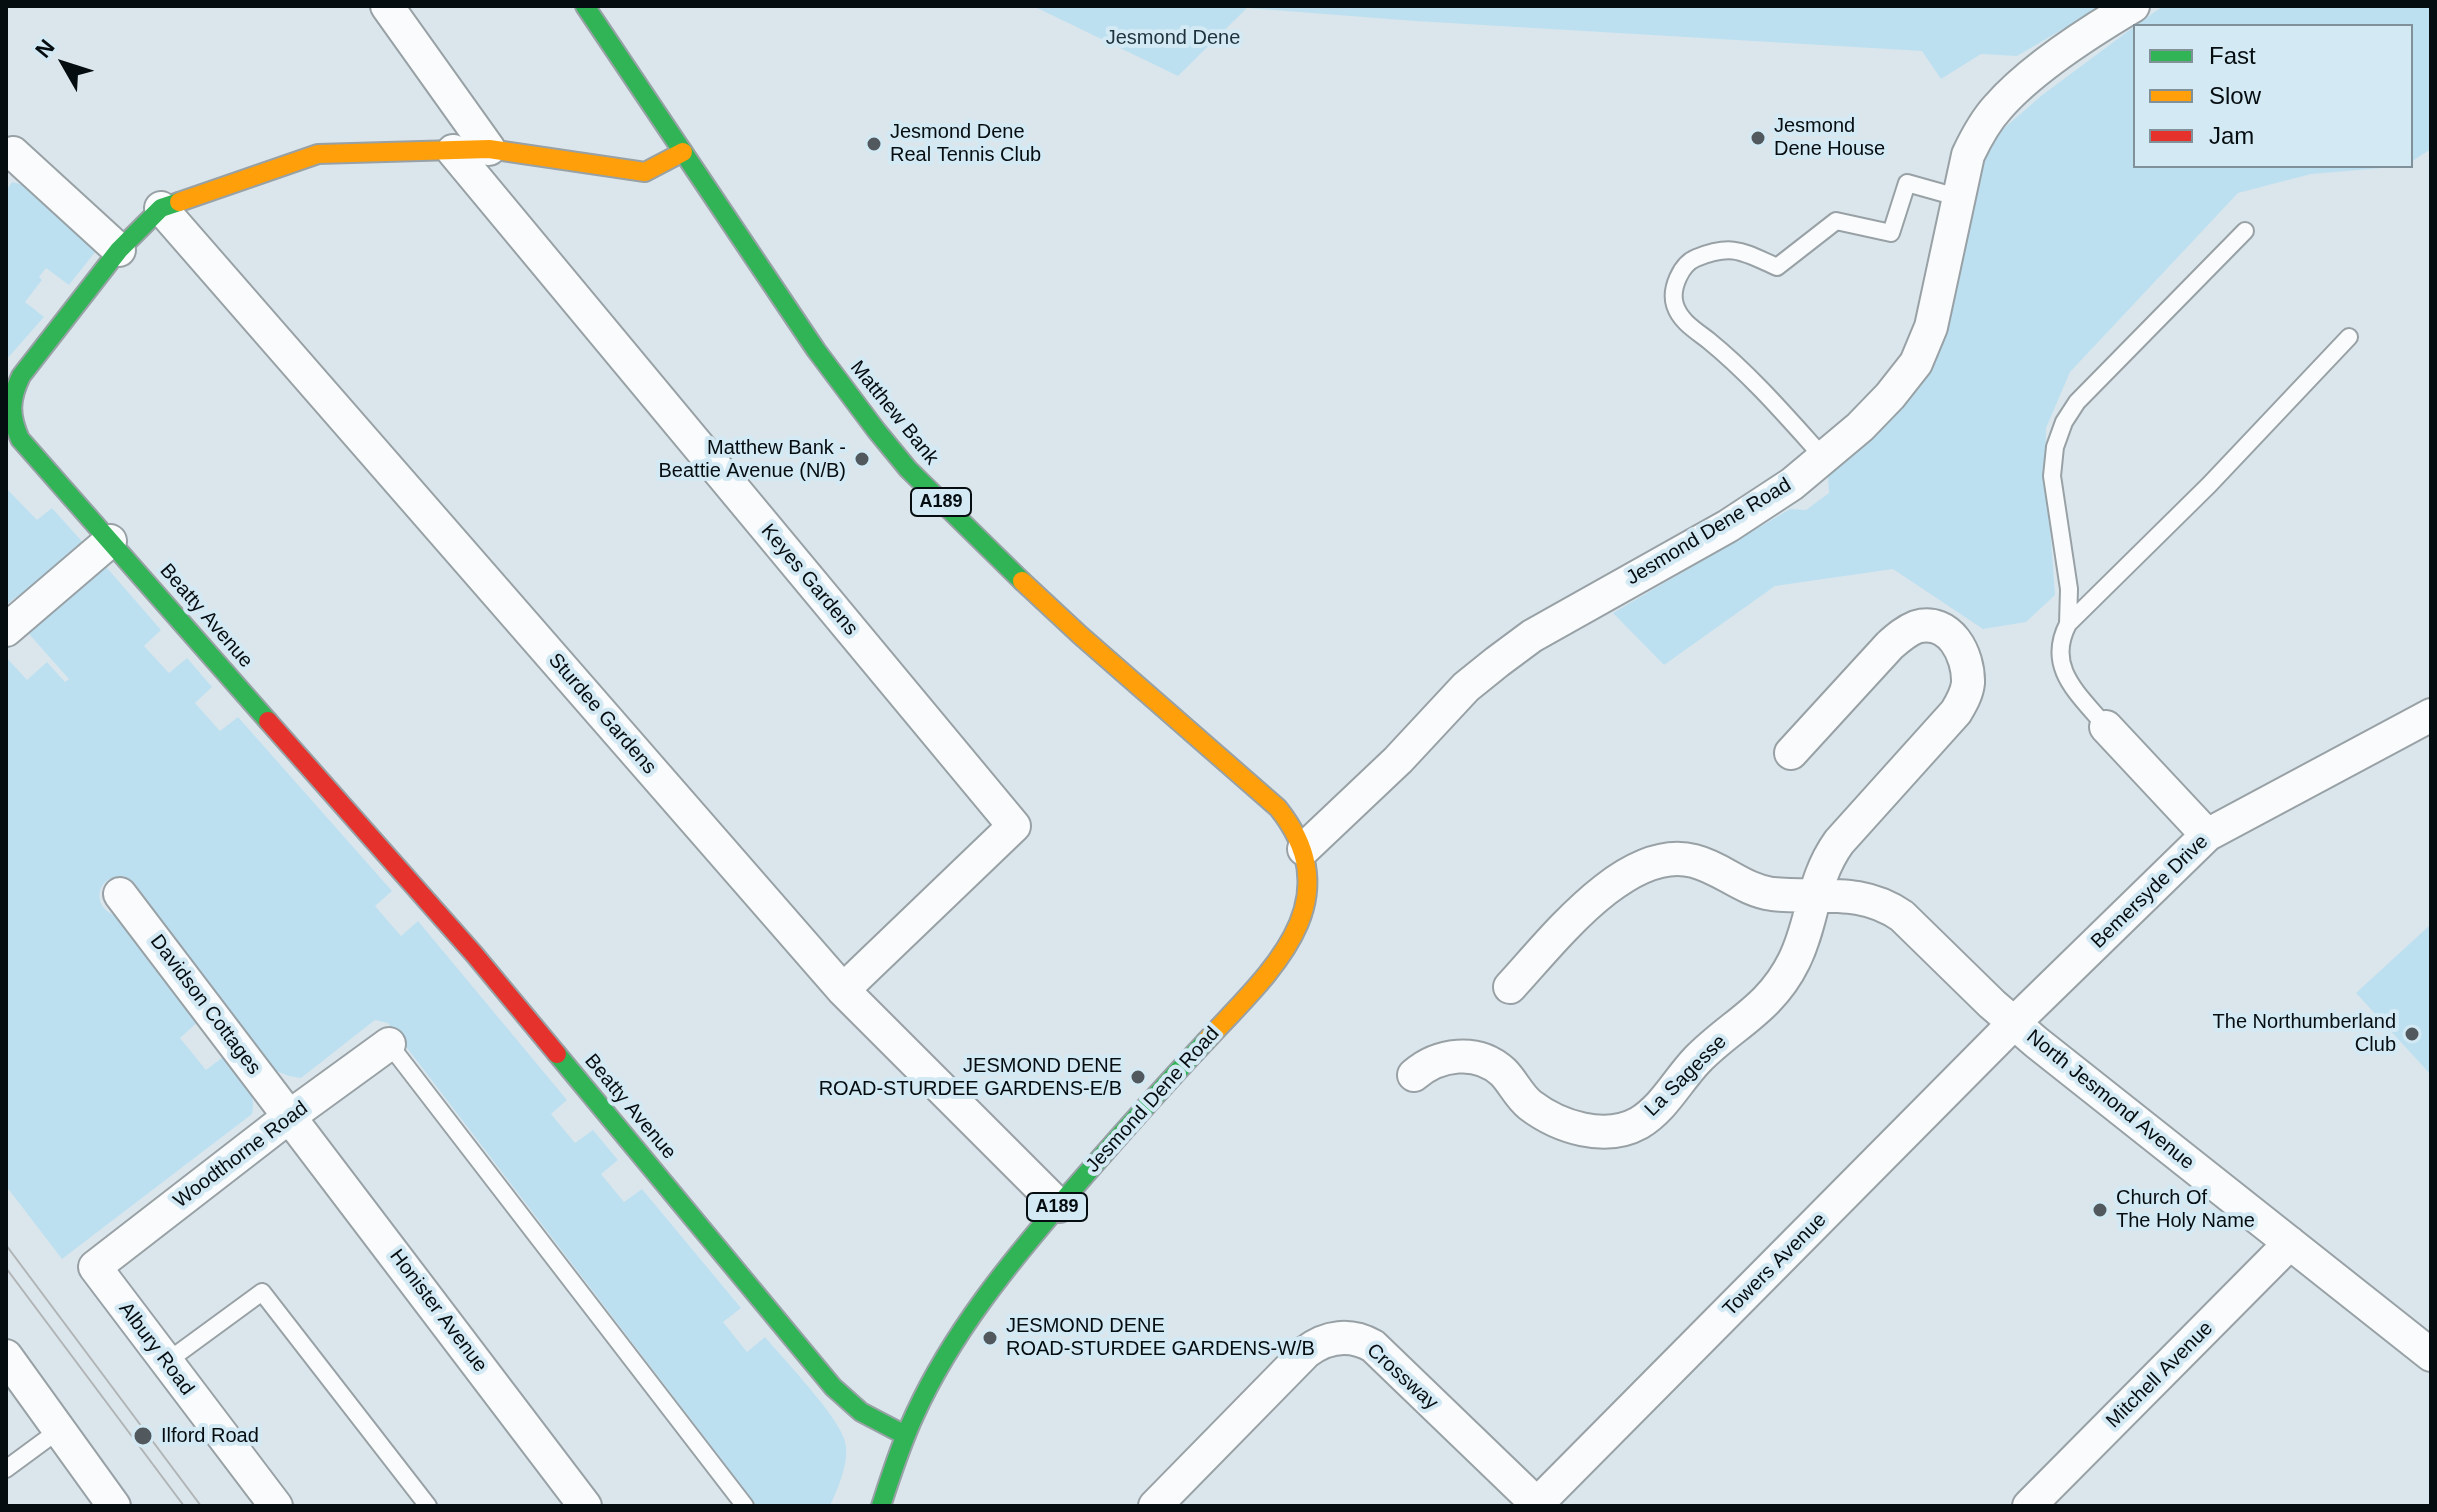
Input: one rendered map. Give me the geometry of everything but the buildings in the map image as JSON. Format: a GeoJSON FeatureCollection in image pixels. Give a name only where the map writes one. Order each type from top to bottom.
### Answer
{"type":"FeatureCollection","features":[{"type":"Feature","properties":{"kind":"street"},"geometry":{"type":"LineString","coordinates":[[387,6],[489,149]]}},
{"type":"Feature","properties":{"kind":"street","name":"Jesmond Dene Road"},"geometry":{"type":"LineString","coordinates":[[1304,849],[1398,760],[1466,687],[1497,662],[1532,636],[1728,526],[1792,484],[1890,396],[1916,363],[1931,327],[1957,197],[1968,155],[1981,130],[1998,107],[2033,74],[2133,6]]}},
{"type":"Feature","properties":{"kind":"street","name":"Matthew Bank"},"geometry":{"type":"LineString","coordinates":[[589,8],[816,350],[908,469],[1080,635],[1290,821],[1304,849],[1308,886],[1299,926],[1290,945]]}},
{"type":"Feature","properties":{"kind":"street","name":"Beatty Avenue"},"geometry":{"type":"LineString","coordinates":[[683,152],[645,172],[489,149],[318,154],[161,208],[119,250],[21,376],[10,397],[10,421],[20,439],[474,954],[833,1387],[861,1412],[905,1435]]}},
{"type":"Feature","properties":{"kind":"street","name":"Keyes Gardens"},"geometry":{"type":"LineString","coordinates":[[453,151],[1014,826],[843,990]]}},
{"type":"Feature","properties":{"kind":"street"},"geometry":{"type":"LineString","coordinates":[[13,153],[119,250]]}},
{"type":"Feature","properties":{"kind":"street","name":"Sturdee Gardens"},"geometry":{"type":"LineString","coordinates":[[161,208],[843,990],[1059,1206]]}},
{"type":"Feature","properties":{"kind":"street"},"geometry":{"type":"LineString","coordinates":[[6,630],[110,541]]}},
{"type":"Feature","properties":{"kind":"street","name":"La Sagesse"},"geometry":{"type":"LineString","coordinates":[[1414,1075],[1438,1059],[1472,1058],[1490,1063],[1531,1105],[1573,1127],[1596,1132],[1620,1131],[1657,1109],[1709,1048],[1765,1004],[1783,983],[1796,958],[1827,859],[1956,712],[1968,684],[1963,653],[1954,638],[1944,629],[1930,626],[1918,627],[1903,634],[1791,753]]}},
{"type":"Feature","properties":{"kind":"street","name":"Bemersyde Drive"},"geometry":{"type":"LineString","coordinates":[[2014,1023],[2207,835],[2431,715]]}},
{"type":"Feature","properties":{"kind":"street"},"geometry":{"type":"LineString","coordinates":[[2106,727],[2207,835]]}},
{"type":"Feature","properties":{"kind":"street"},"geometry":{"type":"LineString","coordinates":[[1510,987],[1585,907],[1625,875],[1650,864],[1674,859],[1691,860],[1760,892],[1859,897],[1889,907],[2014,1023]]}},
{"type":"Feature","properties":{"kind":"street","name":"Davidson Cottages"},"geometry":{"type":"LineString","coordinates":[[120,894],[290,1116]]}},
{"type":"Feature","properties":{"kind":"street","name":"Jesmond Dene Road"},"geometry":{"type":"LineString","coordinates":[[881,1506],[905,1435],[943,1360],[970,1319],[1059,1206],[1265,977],[1290,945]]}},
{"type":"Feature","properties":{"kind":"street","name":"North Jesmond Avenue"},"geometry":{"type":"LineString","coordinates":[[2014,1023],[2431,1355]]}},
{"type":"Feature","properties":{"kind":"street","name":"Towers Avenue"},"geometry":{"type":"LineString","coordinates":[[1536,1505],[2014,1023]]}},
{"type":"Feature","properties":{"kind":"street","name":"Woodthorne Road"},"geometry":{"type":"LineString","coordinates":[[95,1267],[290,1116],[389,1044]]}},
{"type":"Feature","properties":{"kind":"street","name":"Honister Avenue"},"geometry":{"type":"LineString","coordinates":[[290,1116],[585,1506]]}},
{"type":"Feature","properties":{"kind":"street","name":"Mitchell Avenue"},"geometry":{"type":"LineString","coordinates":[[2029,1506],[2290,1243]]}},
{"type":"Feature","properties":{"kind":"street","name":"Albury Road"},"geometry":{"type":"LineString","coordinates":[[95,1267],[276,1506]]}},
{"type":"Feature","properties":{"kind":"street","name":"Crossway"},"geometry":{"type":"LineString","coordinates":[[1155,1506],[1306,1352],[1327,1339],[1339,1338],[1364,1341],[1373,1346],[1536,1505]]}},
{"type":"Feature","properties":{"kind":"street"},"geometry":{"type":"LineString","coordinates":[[6,1356],[114,1506]]}},
{"type":"Feature","properties":{"kind":"lane"},"geometry":{"type":"LineString","coordinates":[[1824,458],[1737,364],[1682,319],[1673,302],[1676,280],[1690,261],[1712,252],[1735,249],[1777,267],[1836,221],[1891,233],[1907,183],[1957,197]]}},
{"type":"Feature","properties":{"kind":"lane"},"geometry":{"type":"LineString","coordinates":[[2068,624],[2069,589],[2052,476],[2055,447],[2064,422],[2077,402],[2245,231]]}},
{"type":"Feature","properties":{"kind":"lane"},"geometry":{"type":"LineString","coordinates":[[2106,727],[2067,680],[2061,667],[2060,638],[2068,624],[2209,485],[2349,337]]}},
{"type":"Feature","properties":{"kind":"lane"},"geometry":{"type":"LineString","coordinates":[[389,1044],[745,1506]]}},
{"type":"Feature","properties":{"kind":"lane"},"geometry":{"type":"LineString","coordinates":[[165,1363],[262,1292],[428,1506]]}},
{"type":"Feature","properties":{"kind":"lane"},"geometry":{"type":"LineString","coordinates":[[6,1469],[59,1430]]}},
{"type":"Feature","properties":{"kind":"green space","name":"Jesmond Dene"},"geometry":{"type":"Polygon","coordinates":[[[1033,6],[2102,6],[2017,56],[1981,54],[1941,79],[1922,51],[1247,8],[1178,76],[1033,6]]]}},
{"type":"Feature","properties":{"kind":"green space"},"geometry":{"type":"Polygon","coordinates":[[[2163,6],[2431,6],[2431,149],[2413,161],[2413,24],[2138,24],[2163,6]]]}},
{"type":"Feature","properties":{"kind":"green space"},"geometry":{"type":"Polygon","coordinates":[[[2133,27],[2133,168],[2382,168],[2311,174],[2238,193],[2070,372],[2046,428],[2045,487],[2055,595],[2026,622],[1983,629],[1893,569],[1775,586],[1664,665],[1613,613],[1790,509],[1806,510],[1829,493],[1828,476],[1901,410],[1934,359],[1974,184],[1985,155],[2003,129],[2041,96],[2133,27]]]}},
{"type":"Feature","properties":{"kind":"green space"},"geometry":{"type":"Polygon","coordinates":[[[12,182],[35,188],[100,246],[69,285],[46,268],[39,277],[42,280],[25,302],[44,317],[6,360],[6,191],[12,182]]]}},
{"type":"Feature","properties":{"kind":"green space"},"geometry":{"type":"Polygon","coordinates":[[[6,488],[37,520],[52,508],[87,547],[25,599],[16,597],[6,605],[6,488]]]}},
{"type":"Feature","properties":{"kind":"green space"},"geometry":{"type":"Polygon","coordinates":[[[101,561],[161,630],[144,646],[169,673],[187,658],[212,687],[195,703],[220,731],[238,717],[392,891],[375,906],[401,936],[418,921],[567,1100],[551,1114],[575,1143],[593,1130],[618,1160],[601,1174],[624,1202],[642,1189],[741,1308],[723,1322],[747,1352],[765,1337],[824,1406],[843,1435],[846,1446],[844,1469],[830,1506],[757,1506],[388,1023],[375,1020],[301,1078],[276,1071],[140,900],[135,884],[121,876],[105,882],[101,888],[103,907],[117,916],[199,1021],[180,1038],[206,1070],[223,1057],[228,1057],[250,1091],[252,1114],[62,1259],[6,1186],[6,657],[27,680],[47,662],[65,682],[69,679],[29,634],[36,627],[40,615],[101,561]]]}},
{"type":"Feature","properties":{"kind":"green space","name":"The Northumberland Club"},"geometry":{"type":"Polygon","coordinates":[[[2431,924],[2431,1075],[2356,993],[2431,924]]]}},
{"type":"Feature","properties":{"kind":"tram line"},"geometry":{"type":"LineString","coordinates":[[6,1245],[201,1506]]}},
{"type":"Feature","properties":{"kind":"tram line"},"geometry":{"type":"LineString","coordinates":[[6,1268],[184,1506]]}},
{"type":"Feature","properties":{"kind":"traffic: fast"},"geometry":{"type":"LineString","coordinates":[[585,6],[816,350],[876,430],[908,469],[1022,581]]}},
{"type":"Feature","properties":{"kind":"traffic: fast"},"geometry":{"type":"LineString","coordinates":[[179,202],[161,208],[119,250],[21,376],[13,400],[14,422],[20,439],[268,721]]}},
{"type":"Feature","properties":{"kind":"traffic: fast"},"geometry":{"type":"LineString","coordinates":[[881,1506],[915,1414],[964,1327],[1046,1220],[1206,1041]]}},
{"type":"Feature","properties":{"kind":"traffic: fast"},"geometry":{"type":"LineString","coordinates":[[557,1054],[833,1387],[861,1412],[905,1435]]}},
{"type":"Feature","properties":{"kind":"traffic: slow"},"geometry":{"type":"LineString","coordinates":[[179,202],[318,154],[489,149],[645,172],[683,152]]}},
{"type":"Feature","properties":{"kind":"traffic: slow"},"geometry":{"type":"LineString","coordinates":[[1022,581],[1278,808],[1299,842],[1307,874],[1305,905],[1294,934],[1254,989],[1206,1041]]}},
{"type":"Feature","properties":{"kind":"traffic: jam"},"geometry":{"type":"LineString","coordinates":[[268,721],[474,954],[557,1054]]}},
{"type":"Feature","properties":{"kind":"place","name":"Jesmond Dene House"},"geometry":{"type":"Point","coordinates":[1758,138]}},
{"type":"Feature","properties":{"kind":"place","name":"Jesmond Dene Real Tennis Club"},"geometry":{"type":"Point","coordinates":[874,144]}},
{"type":"Feature","properties":{"kind":"place","name":"Matthew Bank - Beattie Avenue (N/B)"},"geometry":{"type":"Point","coordinates":[862,459]}},
{"type":"Feature","properties":{"kind":"place","name":"The Northumberland Club"},"geometry":{"type":"Point","coordinates":[2412,1034]}},
{"type":"Feature","properties":{"kind":"place","name":"JESMOND DENE ROAD-STURDEE GARDENS-E/B"},"geometry":{"type":"Point","coordinates":[1138,1077]}},
{"type":"Feature","properties":{"kind":"place","name":"Church Of The Holy Name"},"geometry":{"type":"Point","coordinates":[2100,1210]}},
{"type":"Feature","properties":{"kind":"place","name":"JESMOND DENE ROAD-STURDEE GARDENS-W/B"},"geometry":{"type":"Point","coordinates":[990,1338]}},
{"type":"Feature","properties":{"kind":"place","name":"Ilford Road"},"geometry":{"type":"Point","coordinates":[143,1436]}}]}
